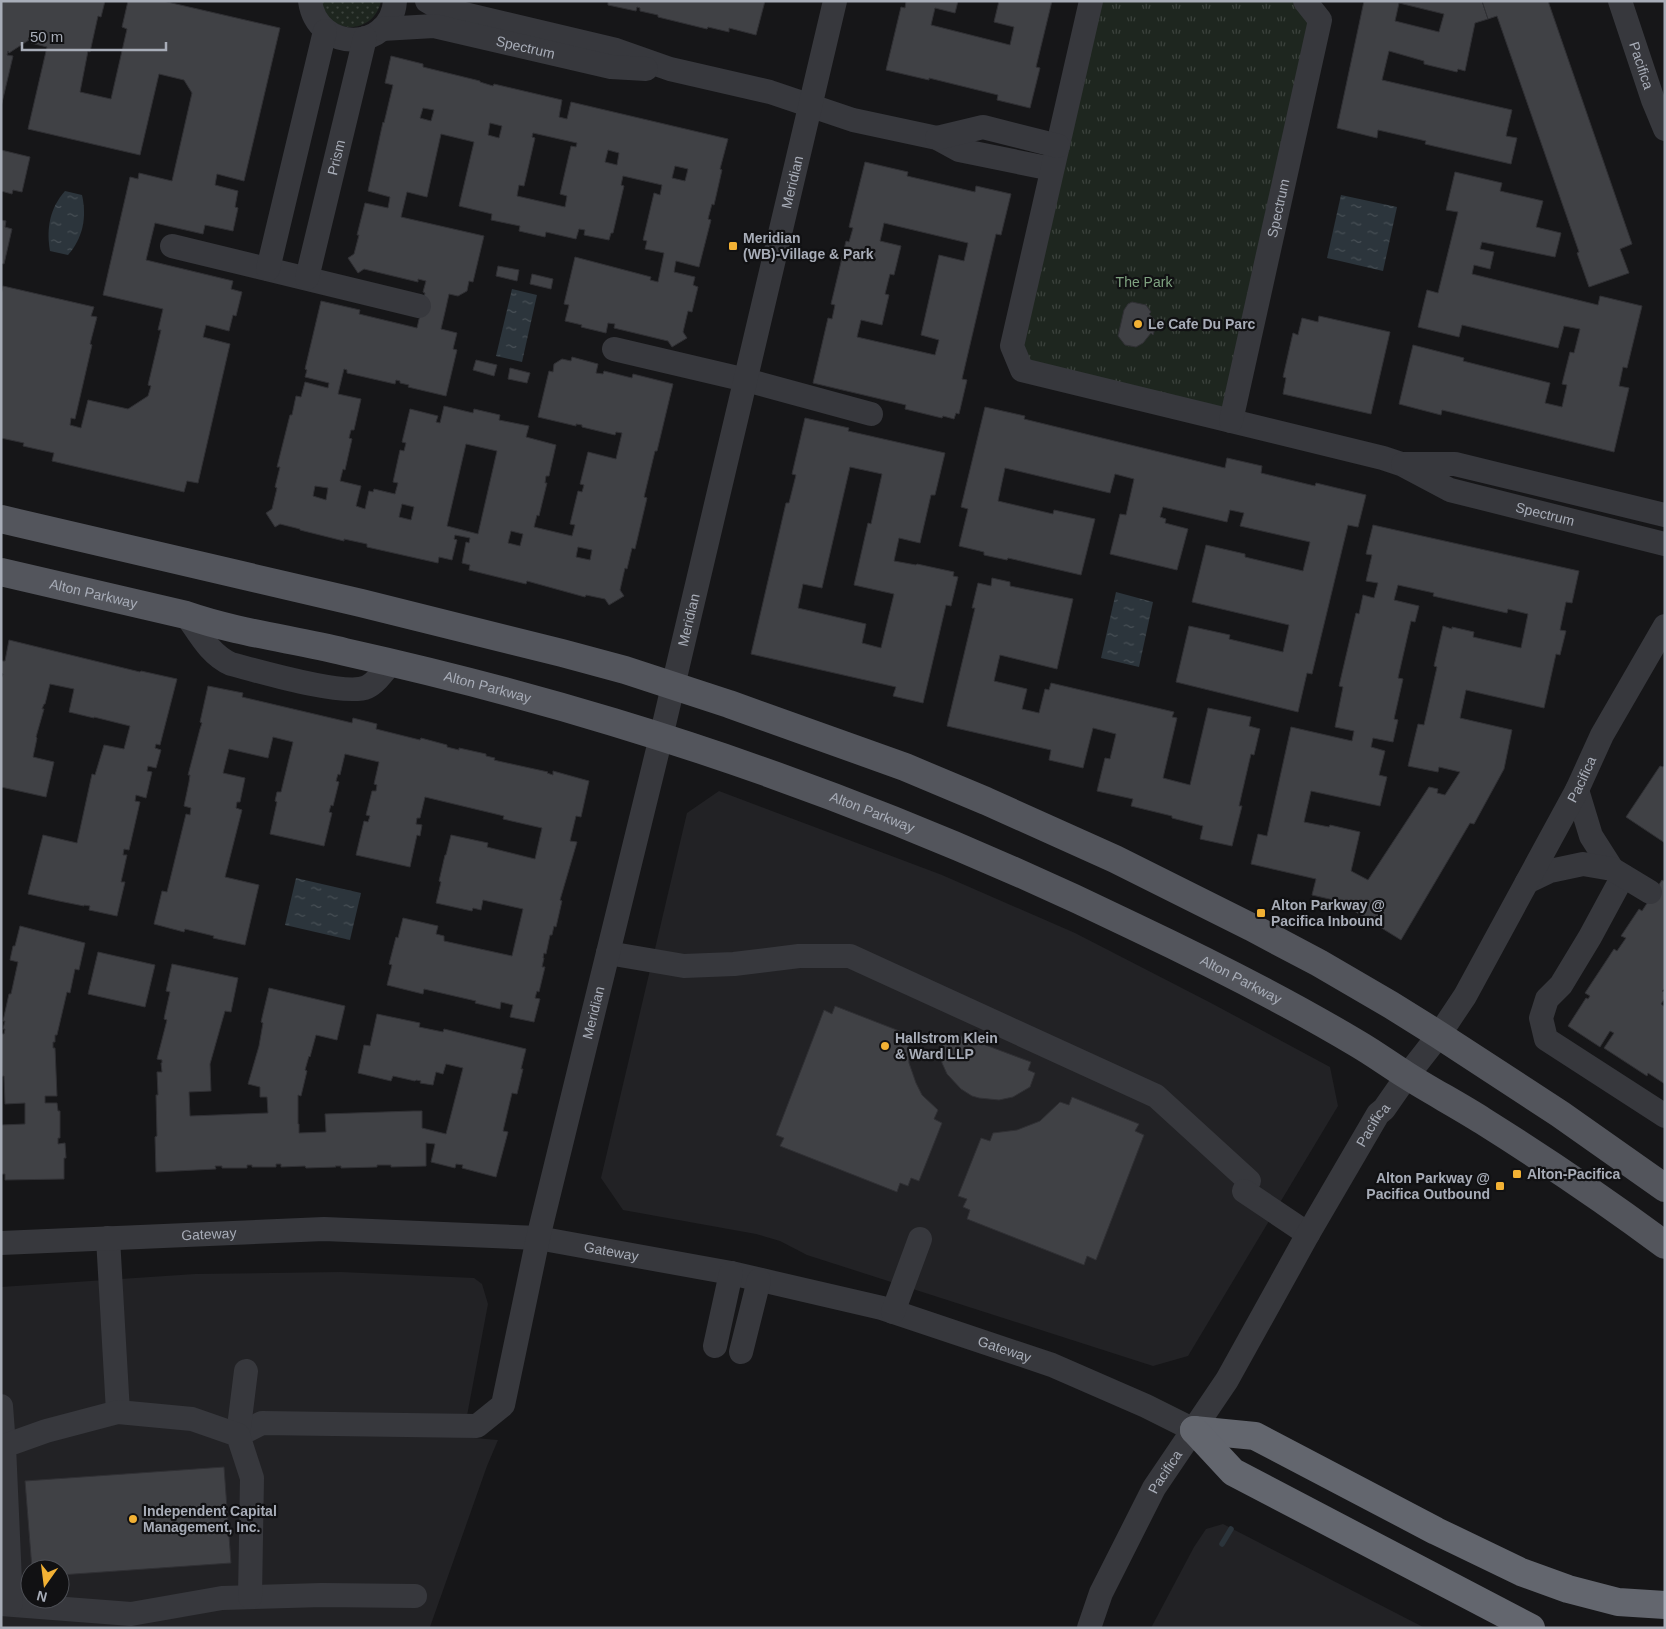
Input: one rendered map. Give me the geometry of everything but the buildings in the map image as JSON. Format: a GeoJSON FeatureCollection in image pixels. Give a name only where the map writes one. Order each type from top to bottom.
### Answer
{"type":"FeatureCollection","features":[{"type":"Feature","properties":{"kind":"highway"},"geometry":{"type":"LineString","coordinates":[[1194,1430],[1260,1438],[1436,1531],[1520,1572],[1568,1589],[1618,1602],[1665,1605]]}},
{"type":"Feature","properties":{"kind":"highway"},"geometry":{"type":"LineString","coordinates":[[1194,1430],[1233,1472],[1531,1628]]}},
{"type":"Feature","properties":{"kind":"main road"},"geometry":{"type":"LineString","coordinates":[[1,519],[500,637],[625,670],[905,767],[1115,859],[1285,944],[1383,1000],[1439,1035],[1568,1119],[1665,1188]]}},
{"type":"Feature","properties":{"kind":"main road","name":"Alton Parkway"},"geometry":{"type":"LineString","coordinates":[[1,572],[186,615],[214,625],[391,662],[519,695],[661,737],[816,789],[897,821],[1022,873],[1240,978],[1357,1043],[1407,1076],[1520,1144],[1665,1244]]}},
{"type":"Feature","properties":{"kind":"street"},"geometry":{"type":"LineString","coordinates":[[268,269],[325,31],[311,11],[310,1]]}},
{"type":"Feature","properties":{"kind":"street","name":"Prism"},"geometry":{"type":"LineString","coordinates":[[306,278],[374,33],[390,19],[395,8],[395,1]]}},
{"type":"Feature","properties":{"kind":"street","name":"Spectrum"},"geometry":{"type":"LineString","coordinates":[[427,1],[439,8],[616,50],[670,69],[770,92],[853,120],[938,138],[959,150],[1052,170]]}},
{"type":"Feature","properties":{"kind":"street","name":"Meridian"},"geometry":{"type":"LineString","coordinates":[[238,1435],[262,1423],[477,1426],[503,1405],[538,1238],[661,737],[835,1]]}},
{"type":"Feature","properties":{"kind":"street","name":"Spectrum"},"geometry":{"type":"LineString","coordinates":[[1091,1],[1012,346],[1022,370],[1401,464],[1450,490],[1665,544]]}},
{"type":"Feature","properties":{"kind":"street","name":"Spectrum"},"geometry":{"type":"LineString","coordinates":[[1231,421],[1320,20],[1306,1]]}},
{"type":"Feature","properties":{"kind":"street","name":"Pacifica"},"geometry":{"type":"LineString","coordinates":[[1620,1],[1653,100],[1665,129]]}},
{"type":"Feature","properties":{"kind":"street","name":"Spectrum"},"geometry":{"type":"LineString","coordinates":[[325,31],[336,37],[348,40],[374,33],[434,26],[611,68],[670,69]]}},
{"type":"Feature","properties":{"kind":"street","name":"Spectrum"},"geometry":{"type":"LineString","coordinates":[[938,138],[983,127],[1058,146]]}},
{"type":"Feature","properties":{"kind":"street"},"geometry":{"type":"LineString","coordinates":[[172,246],[419,306]]}},
{"type":"Feature","properties":{"kind":"street"},"geometry":{"type":"LineString","coordinates":[[614,349],[746,380],[871,414]]}},
{"type":"Feature","properties":{"kind":"street","name":"Spectrum"},"geometry":{"type":"LineString","coordinates":[[1401,464],[1455,464],[1665,515]]}},
{"type":"Feature","properties":{"kind":"street"},"geometry":{"type":"LineString","coordinates":[[186,615],[210,649],[223,660],[231,664],[315,684],[346,690],[361,690],[370,686],[391,662]]}},
{"type":"Feature","properties":{"kind":"street","name":"Pacifica"},"geometry":{"type":"LineString","coordinates":[[1089,1628],[1102,1593],[1154,1488],[1228,1380],[1308,1234],[1378,1114],[1439,1035],[1465,996],[1577,790],[1602,735],[1665,626]]}},
{"type":"Feature","properties":{"kind":"street"},"geometry":{"type":"LineString","coordinates":[[1577,790],[1591,836],[1618,873]]}},
{"type":"Feature","properties":{"kind":"street"},"geometry":{"type":"LineString","coordinates":[[1527,882],[1550,871],[1583,864],[1618,873],[1650,892]]}},
{"type":"Feature","properties":{"kind":"street"},"geometry":{"type":"LineString","coordinates":[[1618,873],[1590,937],[1561,985],[1547,999],[1541,1018],[1546,1039],[1665,1116]]}},
{"type":"Feature","properties":{"kind":"street"},"geometry":{"type":"LineString","coordinates":[[608,953],[684,966],[734,964],[799,956],[850,956],[1156,1096],[1246,1186],[1308,1234]]}},
{"type":"Feature","properties":{"kind":"street","name":"Gateway"},"geometry":{"type":"LineString","coordinates":[[1,1243],[324,1229],[538,1238],[732,1273],[894,1312],[1052,1365],[1151,1408],[1194,1430]]}},
{"type":"Feature","properties":{"kind":"street"},"geometry":{"type":"LineString","coordinates":[[108,1238],[118,1412]]}},
{"type":"Feature","properties":{"kind":"street"},"geometry":{"type":"LineString","coordinates":[[894,1312],[920,1239]]}},
{"type":"Feature","properties":{"kind":"street"},"geometry":{"type":"LineString","coordinates":[[715,1346],[732,1273]]}},
{"type":"Feature","properties":{"kind":"street"},"geometry":{"type":"LineString","coordinates":[[741,1352],[759,1280]]}},
{"type":"Feature","properties":{"kind":"street"},"geometry":{"type":"LineString","coordinates":[[246,1371],[238,1435],[252,1478],[250,1597]]}},
{"type":"Feature","properties":{"kind":"street"},"geometry":{"type":"LineString","coordinates":[[1,1406],[6,1604],[131,1614],[222,1598],[322,1594],[415,1596]]}},
{"type":"Feature","properties":{"kind":"street"},"geometry":{"type":"LineString","coordinates":[[3,1447],[46,1431],[118,1412],[192,1419],[238,1435]]}},
{"type":"Feature","properties":{"kind":"shaded area"},"geometry":{"type":"Polygon","coordinates":[[[719,791],[942,875],[1075,933],[1330,1067],[1338,1106],[1188,1356],[1153,1366],[807,1255],[780,1241],[756,1234],[623,1210],[601,1178],[687,813],[719,791]]]}},
{"type":"Feature","properties":{"kind":"shaded area"},"geometry":{"type":"Polygon","coordinates":[[[341,1272],[474,1278],[482,1284],[488,1304],[463,1437],[498,1440],[430,1627],[1,1628],[1,1287],[195,1274],[341,1272]]]}},
{"type":"Feature","properties":{"kind":"shaded area"},"geometry":{"type":"Polygon","coordinates":[[[1223,1524],[1425,1628],[1151,1628],[1194,1547],[1206,1529],[1223,1524]]]}},
{"type":"Feature","properties":{"kind":"green space"},"geometry":{"type":"Polygon","coordinates":[[[320,1],[381,1],[374,17],[368,22],[353,27],[337,24],[329,19],[320,1]]]}},
{"type":"Feature","properties":{"kind":"green space","name":"The Park"},"geometry":{"type":"Polygon","coordinates":[[[1091,1],[1305,1],[1320,20],[1231,421],[1022,370],[1012,346],[1091,1]]]}},
{"type":"Feature","properties":{"kind":"water"},"geometry":{"type":"Polygon","coordinates":[[[65,191],[82,195],[84,211],[80,234],[68,255],[50,251],[49,243],[50,219],[56,204],[65,191]]]}},
{"type":"Feature","properties":{"kind":"water"},"geometry":{"type":"Polygon","coordinates":[[[1341,195],[1397,207],[1383,271],[1327,258],[1341,195]]]}},
{"type":"Feature","properties":{"kind":"water"},"geometry":{"type":"Polygon","coordinates":[[[512,289],[537,295],[522,362],[496,356],[512,289]]]}},
{"type":"Feature","properties":{"kind":"water"},"geometry":{"type":"Polygon","coordinates":[[[1116,592],[1153,602],[1139,667],[1101,658],[1116,592]]]}},
{"type":"Feature","properties":{"kind":"water"},"geometry":{"type":"Polygon","coordinates":[[[296,878],[361,893],[350,940],[285,925],[296,878]]]}},
{"type":"Feature","properties":{"kind":"waterway"},"geometry":{"type":"LineString","coordinates":[[1222,1544],[1231,1529]]}},
{"type":"Feature","properties":{"kind":"place","name":"Meridian (WB)-Village & Park"},"geometry":{"type":"Point","coordinates":[733,246]}},
{"type":"Feature","properties":{"kind":"place","name":"Le Cafe Du Parc"},"geometry":{"type":"Point","coordinates":[1138,324]}},
{"type":"Feature","properties":{"kind":"place","name":"Alton Parkway @ Pacifica Inbound"},"geometry":{"type":"Point","coordinates":[1261,913]}},
{"type":"Feature","properties":{"kind":"place","name":"Hallstrom Klein & Ward LLP"},"geometry":{"type":"Point","coordinates":[885,1046]}},
{"type":"Feature","properties":{"kind":"place","name":"Alton-Pacifica"},"geometry":{"type":"Point","coordinates":[1517,1174]}},
{"type":"Feature","properties":{"kind":"place","name":"Alton Parkway @ Pacifica Outbound"},"geometry":{"type":"Point","coordinates":[1500,1186]}},
{"type":"Feature","properties":{"kind":"place","name":"Independent Capital Management, Inc."},"geometry":{"type":"Point","coordinates":[133,1519]}}]}
